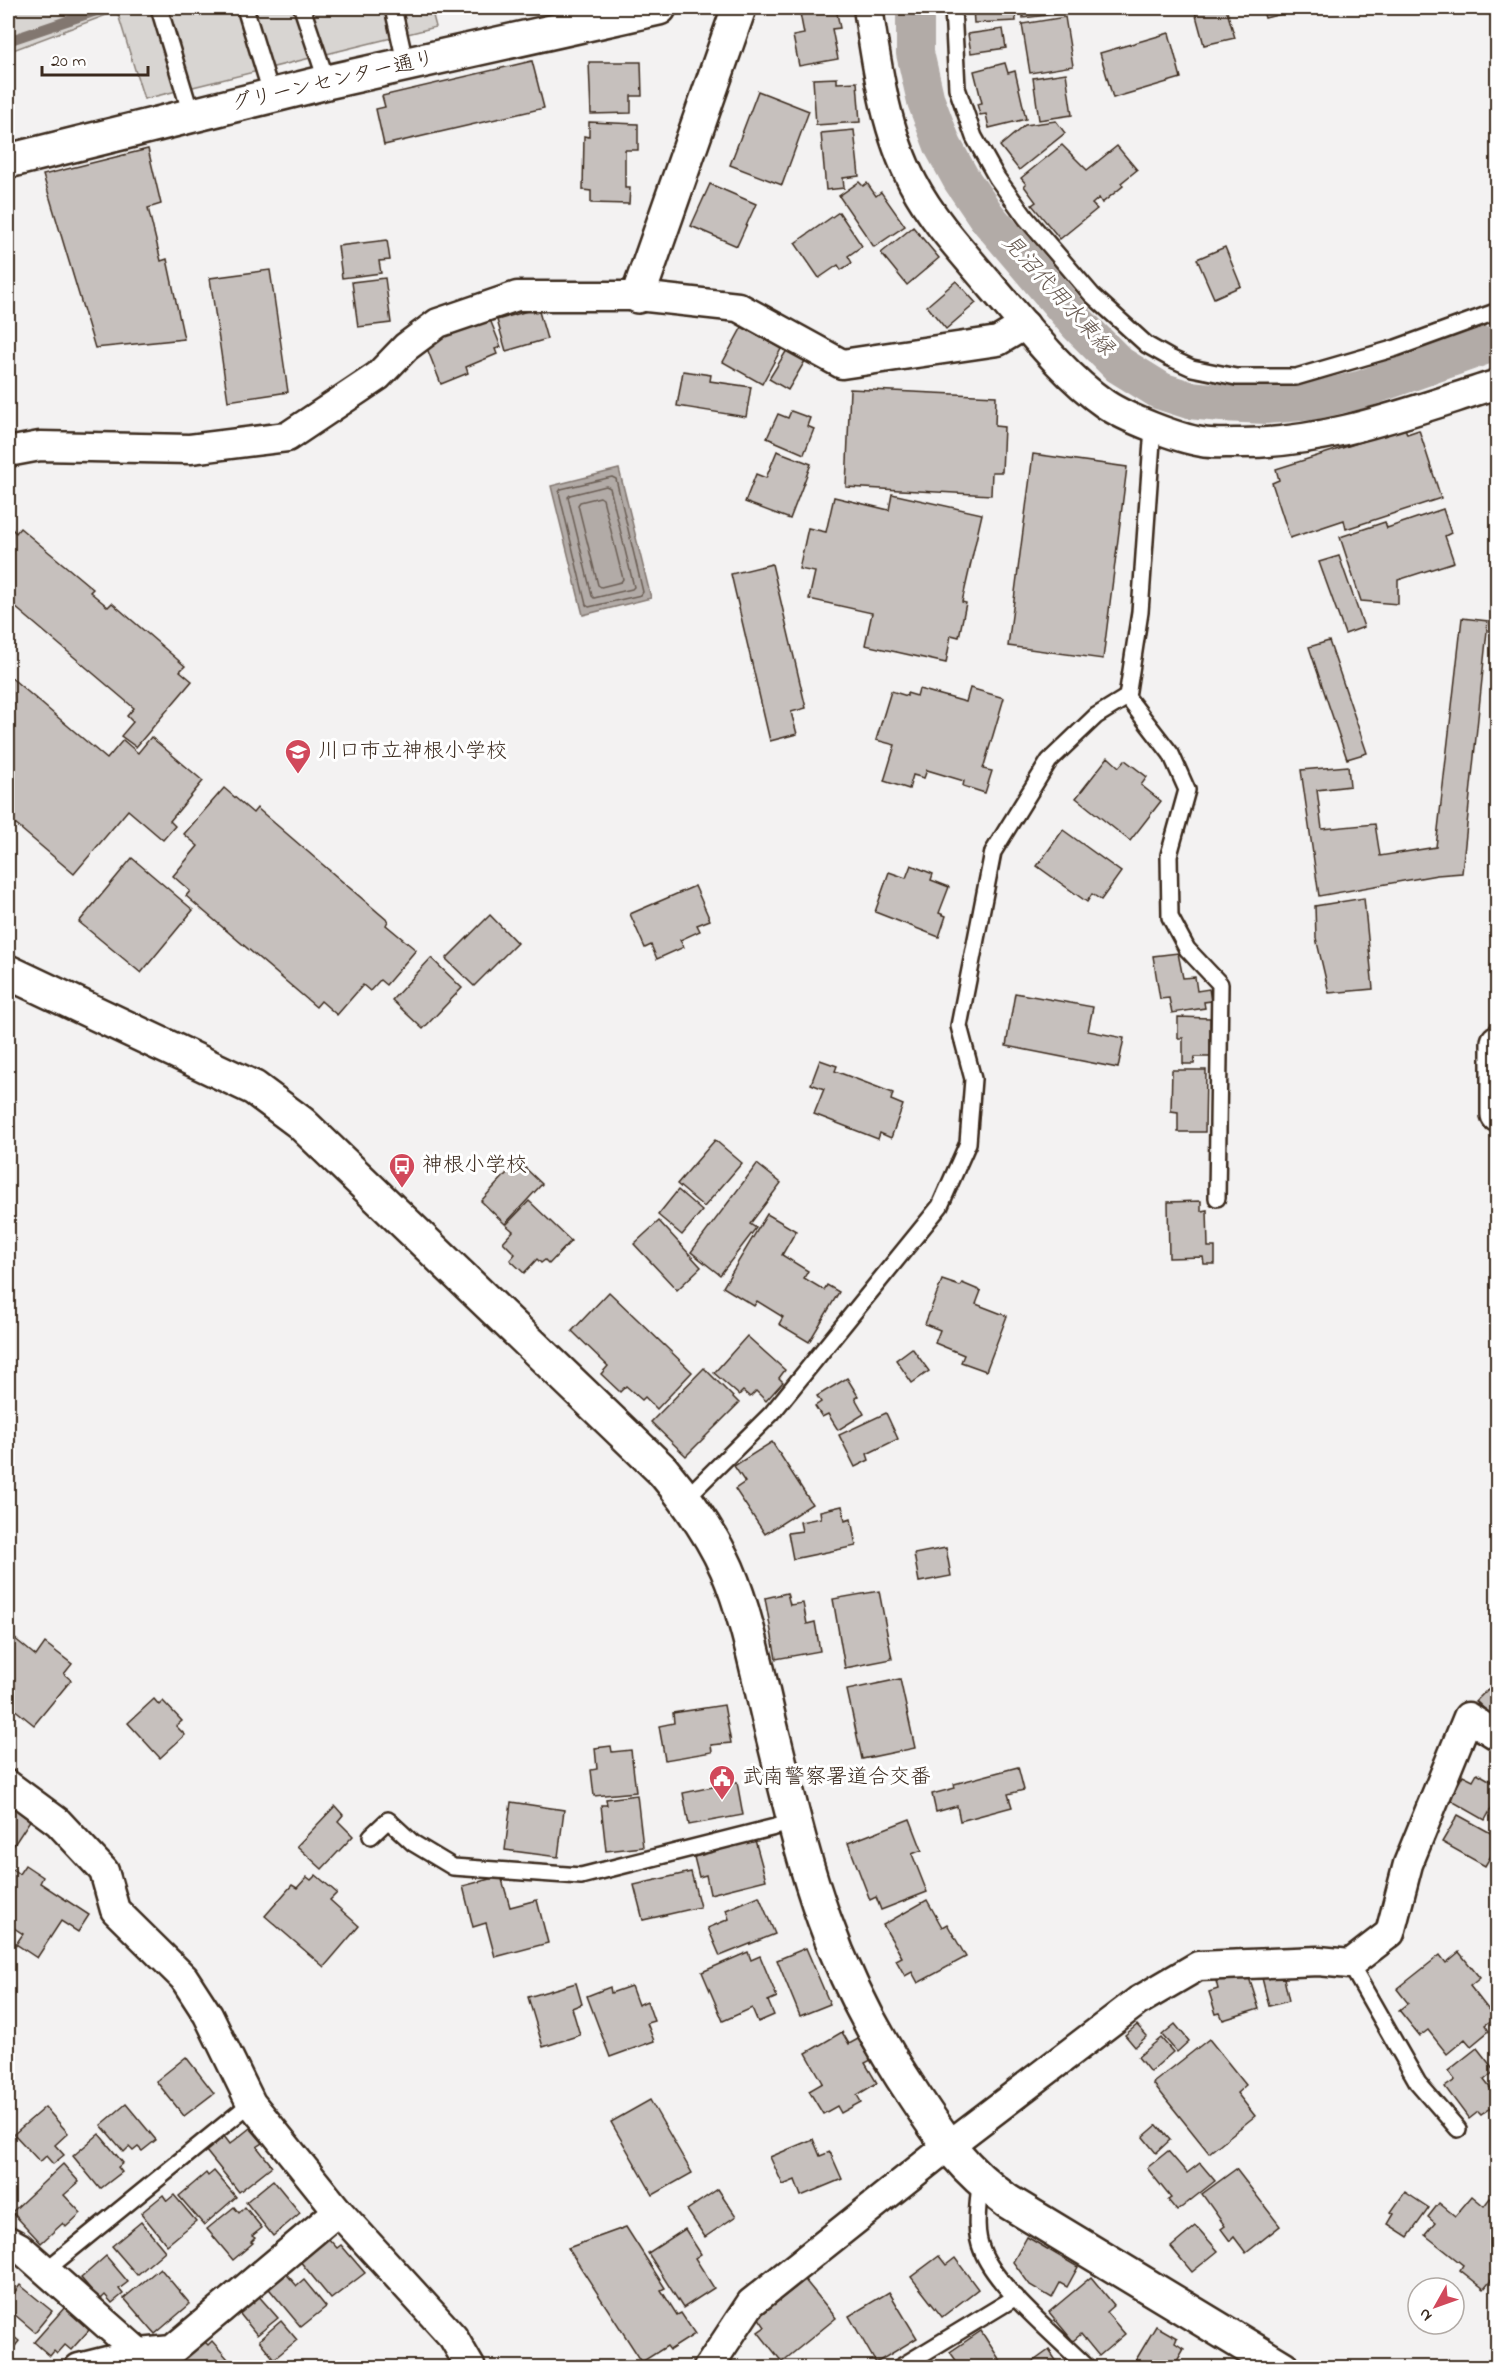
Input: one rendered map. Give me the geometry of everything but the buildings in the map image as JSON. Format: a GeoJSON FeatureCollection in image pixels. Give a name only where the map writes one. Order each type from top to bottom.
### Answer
{"type":"FeatureCollection","features":[{"type":"Feature","properties":{"kind":"street","name":"グリーンセンター通り"},"geometry":{"type":"LineString","coordinates":[[8,161],[327,82],[659,8]]}},
{"type":"Feature","properties":{"kind":"street"},"geometry":{"type":"LineString","coordinates":[[638,296],[739,8]]}},
{"type":"Feature","properties":{"kind":"street"},"geometry":{"type":"LineString","coordinates":[[868,8],[883,97],[896,141],[912,182],[941,226],[1025,325],[1066,370],[1106,404],[1153,427],[1202,442],[1265,444],[1311,438],[1364,426],[1497,384]]}},
{"type":"Feature","properties":{"kind":"street"},"geometry":{"type":"LineString","coordinates":[[8,452],[40,446],[190,449],[287,437],[378,376],[406,347],[438,323],[517,296],[638,296],[738,307],[842,364],[999,341],[1025,325]]}},
{"type":"Feature","properties":{"kind":"street"},"geometry":{"type":"LineString","coordinates":[[8,972],[254,1088],[301,1123],[663,1471],[686,1498],[708,1531],[728,1570],[745,1624],[806,1866],[824,1921],[857,1995],[897,2070],[948,2146],[980,2181],[1007,2201],[1283,2367]]}},
{"type":"Feature","properties":{"kind":"street"},"geometry":{"type":"LineString","coordinates":[[1497,1042],[1497,1115]]}},
{"type":"Feature","properties":{"kind":"street"},"geometry":{"type":"LineString","coordinates":[[708,2367],[751,2303],[948,2146],[1138,2001],[1198,1966],[1319,1961],[1350,1964],[1390,1933],[1407,1864],[1468,1717],[1497,1736]]}},
{"type":"Feature","properties":{"kind":"street"},"geometry":{"type":"LineString","coordinates":[[8,1785],[58,1822],[104,1871],[115,1910],[184,1978],[208,2015],[251,2103],[338,2211],[453,2337],[471,2367]]}},
{"type":"Feature","properties":{"kind":"street"},"geometry":{"type":"LineString","coordinates":[[79,2367],[139,2354],[172,2350],[338,2211]]}},
{"type":"Feature","properties":{"kind":"street"},"geometry":{"type":"LineString","coordinates":[[8,2241],[19,2247],[46,2270],[139,2354]]}},
{"type":"Feature","properties":{"kind":"lane"},"geometry":{"type":"LineString","coordinates":[[159,8],[191,114]]}},
{"type":"Feature","properties":{"kind":"lane"},"geometry":{"type":"LineString","coordinates":[[244,8],[272,96]]}},
{"type":"Feature","properties":{"kind":"lane"},"geometry":{"type":"LineString","coordinates":[[302,8],[327,82]]}},
{"type":"Feature","properties":{"kind":"lane"},"geometry":{"type":"LineString","coordinates":[[393,8],[406,66]]}},
{"type":"Feature","properties":{"kind":"lane"},"geometry":{"type":"LineString","coordinates":[[953,8],[957,88],[974,137],[997,178],[1026,218],[1092,295],[1147,345],[1170,358],[1192,368],[1236,377],[1296,377],[1396,348],[1497,311]]}},
{"type":"Feature","properties":{"kind":"lane"},"geometry":{"type":"LineString","coordinates":[[1153,427],[1140,612],[1127,697],[1171,754],[1187,790],[1169,855],[1170,917],[1187,949],[1220,984],[1217,1198]]}},
{"type":"Feature","properties":{"kind":"lane"},"geometry":{"type":"LineString","coordinates":[[686,1498],[772,1413],[940,1206],[968,1143],[973,1079],[959,1026],[993,852],[1048,761],[1095,716],[1127,697]]}},
{"type":"Feature","properties":{"kind":"lane"},"geometry":{"type":"LineString","coordinates":[[371,1836],[388,1820],[413,1843],[453,1867],[581,1876],[795,1822]]}},
{"type":"Feature","properties":{"kind":"lane"},"geometry":{"type":"LineString","coordinates":[[1350,1964],[1418,2083],[1458,2129]]}},
{"type":"Feature","properties":{"kind":"lane"},"geometry":{"type":"LineString","coordinates":[[46,2270],[251,2103]]}},
{"type":"Feature","properties":{"kind":"lane"},"geometry":{"type":"LineString","coordinates":[[980,2181],[977,2233],[982,2251],[993,2269],[1016,2297],[1088,2367]]}},
{"type":"Feature","properties":{"kind":"lane"},"geometry":{"type":"LineString","coordinates":[[899,2367],[1016,2297]]}},
{"type":"Feature","properties":{"kind":"shaded area"},"geometry":{"type":"Polygon","coordinates":[[[8,8],[431,8],[436,27],[144,99],[117,11],[8,52],[8,8]]]}},
{"type":"Feature","properties":{"kind":"water"},"geometry":{"type":"Polygon","coordinates":[[[619,469],[651,598],[583,615],[551,486],[619,469]]]}},
{"type":"Feature","properties":{"kind":"waterway"},"geometry":{"type":"LineString","coordinates":[[8,41],[105,8]]}},
{"type":"Feature","properties":{"kind":"waterway","name":"見沼代用水東縁"},"geometry":{"type":"LineString","coordinates":[[915,8],[915,53],[926,101],[943,146],[961,179],[987,217],[1078,324],[1119,365],[1161,391],[1189,400],[1222,403],[1266,405],[1312,401],[1363,389],[1484,346]]}},
{"type":"Feature","properties":{"kind":"place","name":"川口市立神根小学校"},"geometry":{"type":"Point","coordinates":[298,775]}},
{"type":"Feature","properties":{"kind":"place","name":"神根小学校"},"geometry":{"type":"Point","coordinates":[402,1189]}},
{"type":"Feature","properties":{"kind":"place","name":"武南警察署道合交番"},"geometry":{"type":"Point","coordinates":[722,1801]}}]}
